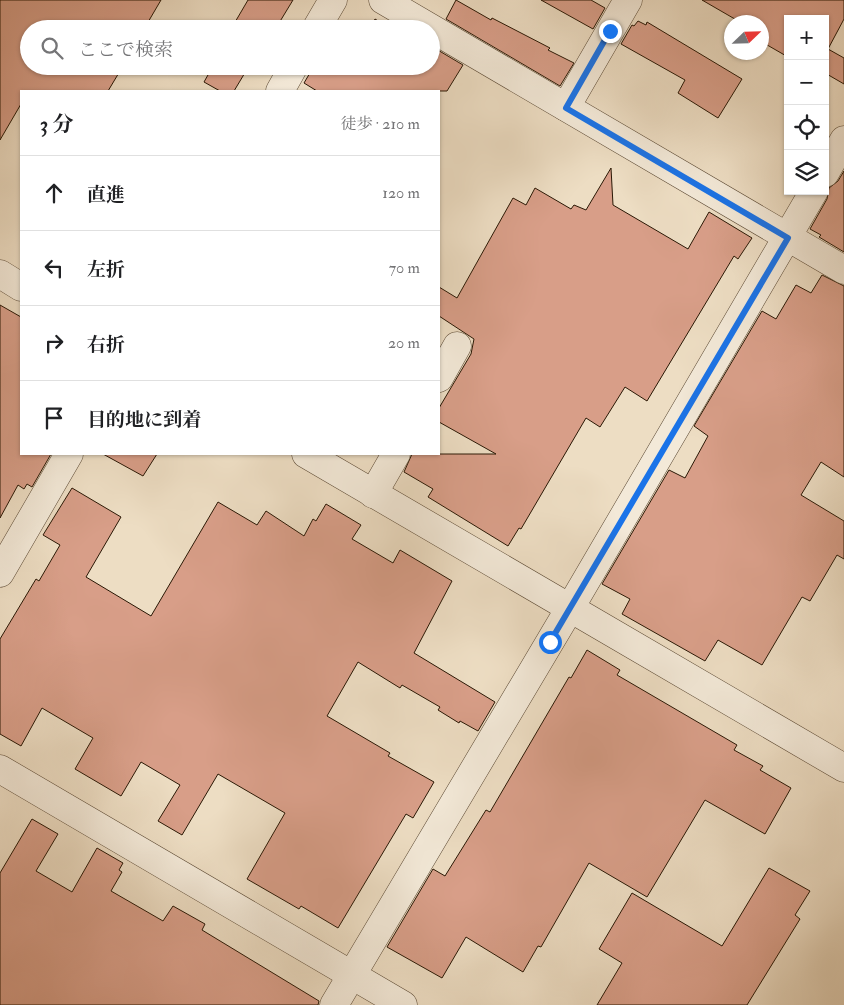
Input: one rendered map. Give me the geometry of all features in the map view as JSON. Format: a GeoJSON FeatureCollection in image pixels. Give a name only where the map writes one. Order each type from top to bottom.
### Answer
{"type":"FeatureCollection","features":[{"type":"Feature","properties":{"kind":"street"},"geometry":{"type":"LineString","coordinates":[[321,20],[333,0]]}},
{"type":"Feature","properties":{"kind":"street"},"geometry":{"type":"LineString","coordinates":[[383,0],[417,20]]}},
{"type":"Feature","properties":{"kind":"street"},"geometry":{"type":"LineString","coordinates":[[566,108],[628,0]]}},
{"type":"Feature","properties":{"kind":"street"},"geometry":{"type":"LineString","coordinates":[[440,34],[844,270]]}},
{"type":"Feature","properties":{"kind":"street"},"geometry":{"type":"LineString","coordinates":[[281,90],[289,75]]}},
{"type":"Feature","properties":{"kind":"street"},"geometry":{"type":"LineString","coordinates":[[829,166],[844,140]]}},
{"type":"Feature","properties":{"kind":"street"},"geometry":{"type":"LineString","coordinates":[[334,1005],[570,608],[812,195]]}},
{"type":"Feature","properties":{"kind":"street"},"geometry":{"type":"LineString","coordinates":[[0,274],[20,286]]}},
{"type":"Feature","properties":{"kind":"street"},"geometry":{"type":"LineString","coordinates":[[440,376],[457,346]]}},
{"type":"Feature","properties":{"kind":"street"},"geometry":{"type":"LineString","coordinates":[[0,573],[68,455]]}},
{"type":"Feature","properties":{"kind":"street"},"geometry":{"type":"LineString","coordinates":[[308,455],[844,768]]}},
{"type":"Feature","properties":{"kind":"street"},"geometry":{"type":"LineString","coordinates":[[373,494],[395,455]]}},
{"type":"Feature","properties":{"kind":"street"},"geometry":{"type":"LineString","coordinates":[[0,769],[403,1005]]}},
{"type":"Feature","properties":{"kind":"building"},"geometry":{"type":"Polygon","coordinates":[[[0,0],[161,0],[149,20],[20,20],[20,75],[118,75],[109,90],[20,90],[20,106],[0,140],[0,0]]]}},
{"type":"Feature","properties":{"kind":"building"},"geometry":{"type":"Polygon","coordinates":[[[248,0],[293,0],[281,20],[236,20],[248,0]]]}},
{"type":"Feature","properties":{"kind":"building"},"geometry":{"type":"Polygon","coordinates":[[[456,0],[491,20],[492,18],[550,48],[548,50],[574,63],[560,86],[446,19],[456,0]]]}},
{"type":"Feature","properties":{"kind":"building"},"geometry":{"type":"Polygon","coordinates":[[[541,0],[591,0],[605,8],[593,29],[541,0]]]}},
{"type":"Feature","properties":{"kind":"building"},"geometry":{"type":"Polygon","coordinates":[[[702,0],[844,0],[844,19],[829,47],[829,15],[784,15],[784,55],[769,46],[769,15],[728,15],[702,0]]]}},
{"type":"Feature","properties":{"kind":"building"},"geometry":{"type":"Polygon","coordinates":[[[638,21],[646,25],[647,22],[742,79],[718,118],[678,93],[685,80],[621,44],[632,25],[634,26],[638,21]]]}},
{"type":"Feature","properties":{"kind":"building"},"geometry":{"type":"Polygon","coordinates":[[[829,50],[844,58],[844,84],[829,75],[829,50]]]}},
{"type":"Feature","properties":{"kind":"building"},"geometry":{"type":"Polygon","coordinates":[[[440,51],[463,65],[447,91],[315,90],[304,83],[309,75],[440,75],[440,51]]]}},
{"type":"Feature","properties":{"kind":"building"},"geometry":{"type":"Polygon","coordinates":[[[208,75],[244,75],[235,90],[218,90],[204,82],[208,75]]]}},
{"type":"Feature","properties":{"kind":"building"},"geometry":{"type":"Polygon","coordinates":[[[611,168],[613,205],[688,249],[709,212],[752,238],[738,259],[734,256],[647,401],[625,387],[600,427],[586,418],[521,529],[519,528],[508,546],[428,497],[433,489],[404,472],[412,455],[496,454],[440,423],[440,406],[471,354],[474,339],[440,317],[440,288],[457,298],[513,198],[526,205],[535,188],[571,209],[574,205],[586,210],[611,168]]]}},
{"type":"Feature","properties":{"kind":"building"},"geometry":{"type":"Polygon","coordinates":[[[844,171],[844,252],[819,237],[821,235],[810,229],[829,195],[829,188],[838,181],[844,171]]]}},
{"type":"Feature","properties":{"kind":"building"},"geometry":{"type":"Polygon","coordinates":[[[822,275],[844,286],[844,477],[821,462],[801,495],[844,521],[844,559],[837,555],[810,601],[802,597],[762,665],[718,640],[705,661],[622,614],[630,599],[602,584],[669,470],[685,478],[708,436],[694,426],[762,311],[776,319],[796,285],[811,293],[822,275]]]}},
{"type":"Feature","properties":{"kind":"building"},"geometry":{"type":"Polygon","coordinates":[[[0,305],[20,316],[20,455],[50,455],[32,487],[27,484],[24,489],[18,485],[0,518],[0,305]]]}},
{"type":"Feature","properties":{"kind":"building"},"geometry":{"type":"Polygon","coordinates":[[[105,455],[156,455],[143,476],[105,455]]]}},
{"type":"Feature","properties":{"kind":"building"},"geometry":{"type":"Polygon","coordinates":[[[72,488],[121,517],[86,577],[151,616],[218,502],[257,525],[266,511],[304,536],[313,519],[316,521],[326,504],[361,525],[352,539],[393,563],[400,550],[452,581],[414,653],[495,702],[478,731],[460,721],[459,723],[438,710],[440,707],[402,685],[400,688],[358,662],[327,716],[390,753],[388,756],[434,782],[413,818],[406,814],[338,928],[301,906],[299,909],[247,879],[285,813],[218,774],[182,835],[158,821],[180,785],[141,762],[121,796],[75,769],[93,738],[42,708],[21,746],[0,734],[0,639],[36,579],[39,581],[60,545],[43,535],[72,488]]]}},
{"type":"Feature","properties":{"kind":"building"},"geometry":{"type":"Polygon","coordinates":[[[587,650],[620,670],[617,675],[737,745],[734,750],[763,766],[760,770],[791,788],[765,834],[705,800],[647,897],[589,863],[541,947],[538,946],[523,972],[466,937],[442,978],[387,947],[433,869],[445,876],[486,810],[490,812],[569,677],[571,678],[587,650]]]}},
{"type":"Feature","properties":{"kind":"building"},"geometry":{"type":"Polygon","coordinates":[[[32,819],[58,834],[36,871],[72,892],[97,848],[123,863],[119,870],[122,872],[111,891],[163,921],[173,906],[205,924],[202,930],[319,1001],[318,1005],[0,1005],[0,873],[32,819]]]}},
{"type":"Feature","properties":{"kind":"building"},"geometry":{"type":"Polygon","coordinates":[[[769,868],[810,891],[795,915],[800,919],[747,1005],[597,1005],[622,963],[599,949],[632,893],[722,946],[769,868]]]}},
{"type":"Feature","properties":{"kind":"route"},"geometry":{"type":"LineString","coordinates":[[550,642],[788,238],[566,108],[610,31]]}}]}
